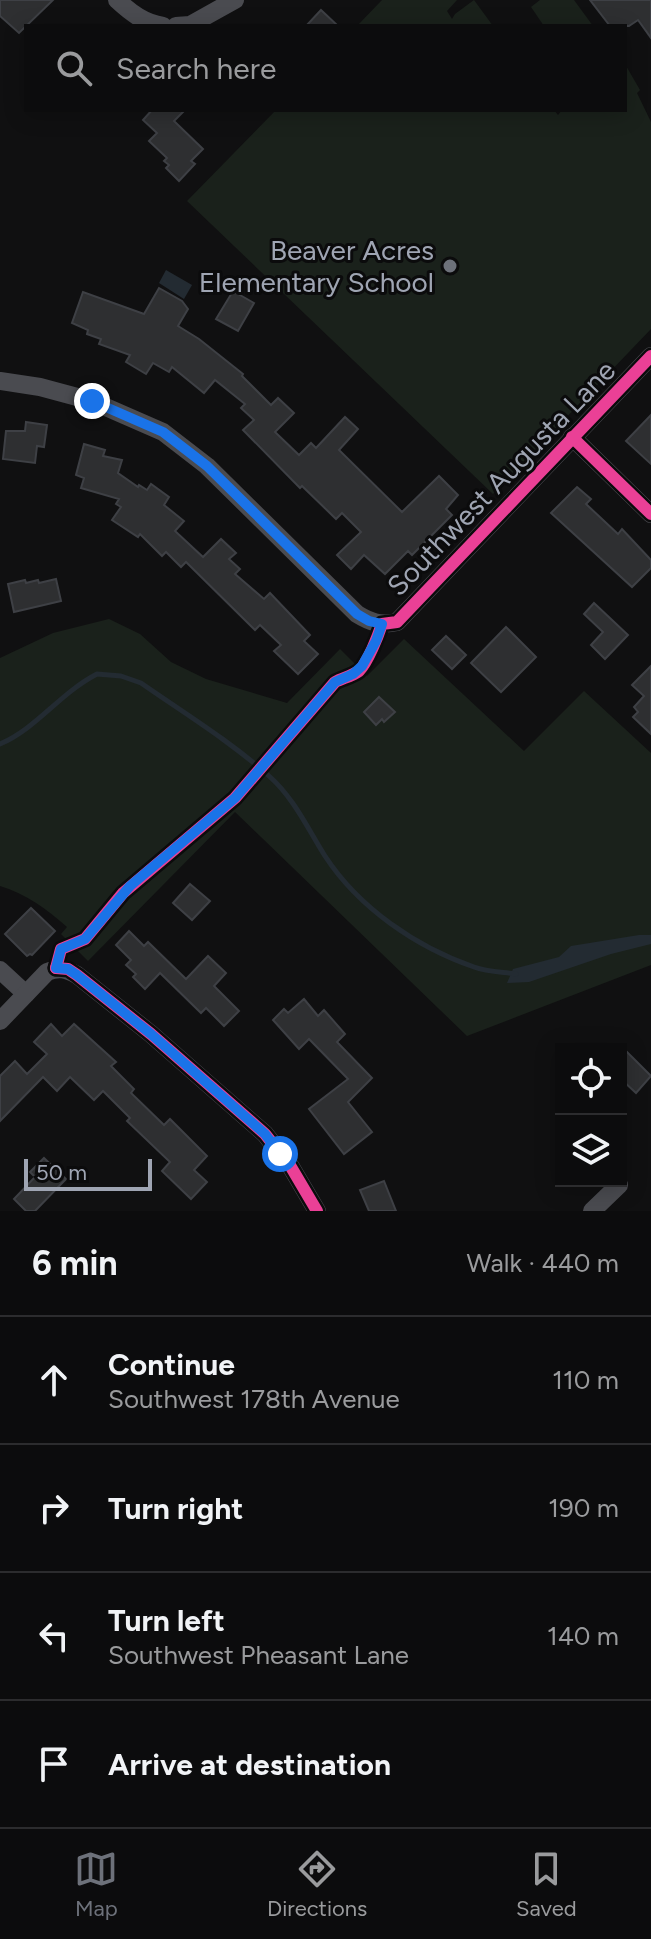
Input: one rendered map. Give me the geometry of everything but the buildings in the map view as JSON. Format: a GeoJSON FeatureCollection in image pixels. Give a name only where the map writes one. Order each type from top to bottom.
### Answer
{"type":"FeatureCollection","features":[{"type":"Feature","properties":{"kind":"street"},"geometry":{"type":"LineString","coordinates":[[117,0],[150,24]]}},
{"type":"Feature","properties":{"kind":"street"},"geometry":{"type":"LineString","coordinates":[[192,24],[235,0]]}},
{"type":"Feature","properties":{"kind":"street","name":"Southwest Augusta Lane"},"geometry":{"type":"LineString","coordinates":[[0,381],[40,387],[92,401],[163,432],[207,466],[357,614],[382,624],[397,622],[651,356]]}},
{"type":"Feature","properties":{"kind":"street"},"geometry":{"type":"LineString","coordinates":[[572,437],[651,514]]}},
{"type":"Feature","properties":{"kind":"street"},"geometry":{"type":"LineString","coordinates":[[0,1021],[47,972],[56,968],[68,969],[151,1034],[265,1134],[291,1167],[317,1211]]}},
{"type":"Feature","properties":{"kind":"street"},"geometry":{"type":"LineString","coordinates":[[0,970],[26,994]]}},
{"type":"Feature","properties":{"kind":"street"},"geometry":{"type":"LineString","coordinates":[[592,1211],[617,1187]]}},
{"type":"Feature","properties":{"kind":"shaded area"},"geometry":{"type":"Polygon","coordinates":[[[382,0],[457,0],[447,11],[452,19],[474,0],[492,24],[359,24],[382,0]]]}},
{"type":"Feature","properties":{"kind":"shaded area"},"geometry":{"type":"Polygon","coordinates":[[[540,0],[574,0],[592,24],[543,24],[531,7],[540,0]]]}},
{"type":"Feature","properties":{"kind":"shaded area","name":"Beaver Acres Elementary School"},"geometry":{"type":"Polygon","coordinates":[[[627,67],[640,90],[637,93],[651,122],[651,329],[493,494],[187,201],[274,112],[556,112],[558,115],[560,112],[627,112],[627,67]]]}},
{"type":"Feature","properties":{"kind":"shaded area"},"geometry":{"type":"Polygon","coordinates":[[[166,270],[192,285],[184,299],[159,283],[166,270]]]}},
{"type":"Feature","properties":{"kind":"shaded area"},"geometry":{"type":"Polygon","coordinates":[[[109,619],[140,634],[171,662],[206,679],[287,703],[340,649],[367,676],[404,639],[524,751],[584,691],[651,753],[651,965],[467,1036],[235,812],[88,961],[61,934],[67,927],[59,920],[27,898],[0,886],[0,658],[53,633],[109,619]]]}},
{"type":"Feature","properties":{"kind":"shaded area"},"geometry":{"type":"Polygon","coordinates":[[[651,935],[651,944],[529,982],[507,983],[513,969],[559,957],[571,946],[651,935]]]}},
{"type":"Feature","properties":{"kind":"waterway"},"geometry":{"type":"LineString","coordinates":[[0,744],[25,729],[97,674],[121,676],[141,683],[223,739],[269,776],[293,804],[339,875],[390,924],[452,959],[484,970],[516,974]]}},
{"type":"Feature","properties":{"kind":"cycle path"},"geometry":{"type":"LineString","coordinates":[[56,968],[61,949],[85,939],[123,893],[235,798],[335,682],[359,671],[382,624],[397,622],[651,356]]}},
{"type":"Feature","properties":{"kind":"cycle path"},"geometry":{"type":"LineString","coordinates":[[572,437],[651,514]]}},
{"type":"Feature","properties":{"kind":"cycle path"},"geometry":{"type":"LineString","coordinates":[[56,968],[68,969],[77,975],[151,1034],[265,1134],[291,1167],[317,1211]]}},
{"type":"Feature","properties":{"kind":"place","name":"Beaver Acres Elementary School"},"geometry":{"type":"Point","coordinates":[450,266]}},
{"type":"Feature","properties":{"kind":"route"},"geometry":{"type":"LineString","coordinates":[[92,401],[163,432],[207,466],[357,614],[382,624],[358,671],[335,682],[235,798],[130,886],[85,939],[61,949],[56,968],[68,969],[77,975],[151,1034],[265,1134],[280,1154]]}}]}
